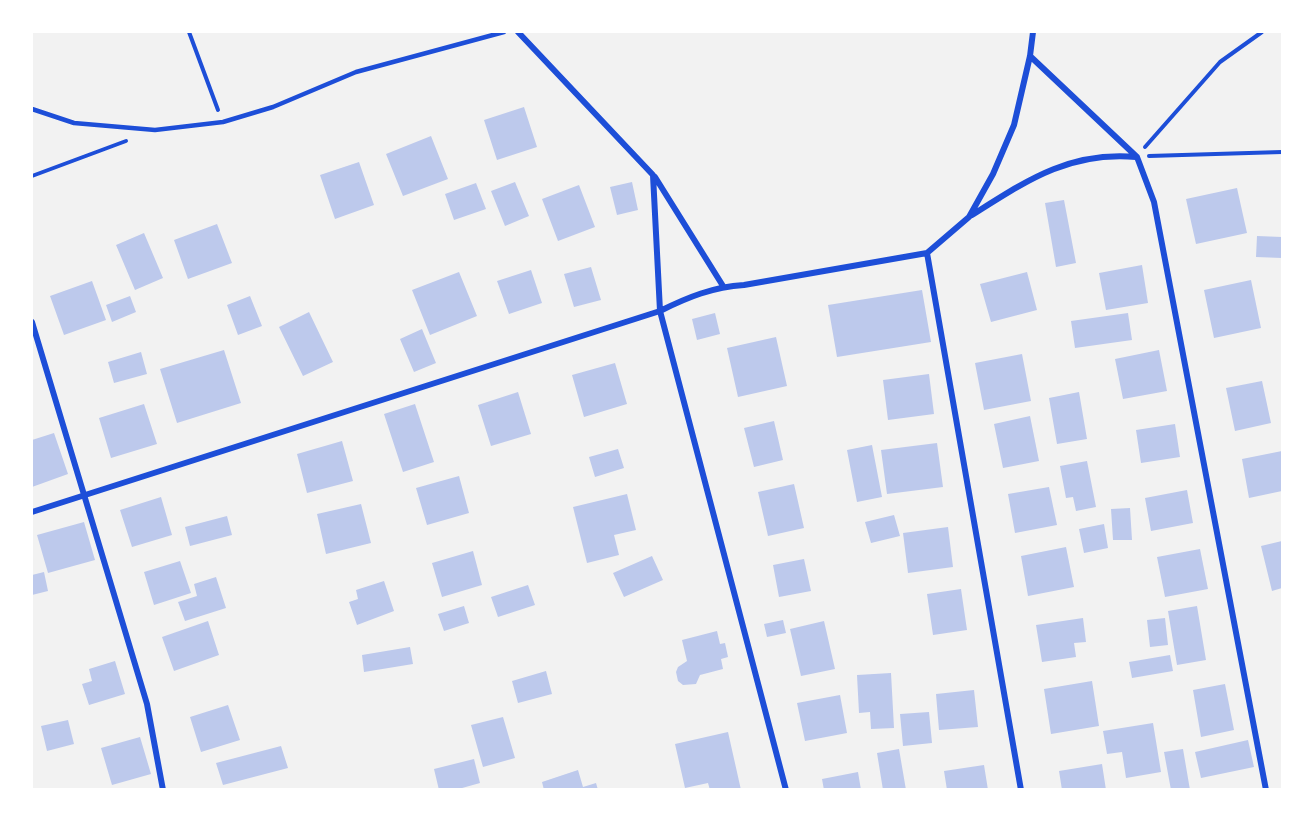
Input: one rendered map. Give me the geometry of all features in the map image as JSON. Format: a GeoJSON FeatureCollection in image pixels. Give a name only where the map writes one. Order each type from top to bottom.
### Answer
{"type":"FeatureCollection","features":[{"type":"Feature","properties":{"kind":"street"},"geometry":{"type":"LineString","coordinates":[[518,32],[653,175],[723,286]]}},
{"type":"Feature","properties":{"kind":"street"},"geometry":{"type":"LineString","coordinates":[[969,217],[993,174],[1014,125],[1030,56],[1033,32]]}},
{"type":"Feature","properties":{"kind":"street"},"geometry":{"type":"LineString","coordinates":[[1030,56],[1137,157],[1154,202],[1266,789]]}},
{"type":"Feature","properties":{"kind":"street"},"geometry":{"type":"LineString","coordinates":[[32,512],[660,311],[695,294],[723,286],[744,285],[927,253],[969,217],[1024,182],[1078,160],[1112,155],[1137,157]]}},
{"type":"Feature","properties":{"kind":"street"},"geometry":{"type":"LineString","coordinates":[[653,175],[660,311],[786,789]]}},
{"type":"Feature","properties":{"kind":"street"},"geometry":{"type":"LineString","coordinates":[[927,253],[1021,789]]}},
{"type":"Feature","properties":{"kind":"street"},"geometry":{"type":"LineString","coordinates":[[32,322],[147,704],[163,789]]}},
{"type":"Feature","properties":{"kind":"lane"},"geometry":{"type":"LineString","coordinates":[[32,109],[74,123],[155,130],[223,122],[273,107],[356,72],[504,32]]}},
{"type":"Feature","properties":{"kind":"path"},"geometry":{"type":"LineString","coordinates":[[189,32],[223,122]]}},
{"type":"Feature","properties":{"kind":"path"},"geometry":{"type":"LineString","coordinates":[[1137,157],[1220,62],[1262,32]]}},
{"type":"Feature","properties":{"kind":"path"},"geometry":{"type":"LineString","coordinates":[[32,176],[76,162],[155,130]]}},
{"type":"Feature","properties":{"kind":"path"},"geometry":{"type":"LineString","coordinates":[[1137,157],[1282,152]]}},
{"type":"Feature","properties":{"kind":"building"},"geometry":{"type":"Polygon","coordinates":[[[524,107],[537,147],[497,160],[484,120],[524,107]]]}},
{"type":"Feature","properties":{"kind":"building"},"geometry":{"type":"Polygon","coordinates":[[[431,136],[448,179],[403,196],[386,154],[431,136]]]}},
{"type":"Feature","properties":{"kind":"building"},"geometry":{"type":"Polygon","coordinates":[[[359,162],[374,205],[335,219],[320,175],[359,162]]]}},
{"type":"Feature","properties":{"kind":"building"},"geometry":{"type":"Polygon","coordinates":[[[515,182],[529,216],[505,226],[491,191],[515,182]]]}},
{"type":"Feature","properties":{"kind":"building"},"geometry":{"type":"Polygon","coordinates":[[[632,182],[638,210],[617,215],[610,187],[632,182]]]}},
{"type":"Feature","properties":{"kind":"building"},"geometry":{"type":"Polygon","coordinates":[[[476,183],[486,209],[454,220],[445,194],[476,183]]]}},
{"type":"Feature","properties":{"kind":"building"},"geometry":{"type":"Polygon","coordinates":[[[579,185],[595,227],[558,241],[542,199],[579,185]]]}},
{"type":"Feature","properties":{"kind":"building"},"geometry":{"type":"Polygon","coordinates":[[[1237,188],[1247,233],[1196,244],[1186,199],[1237,188]]]}},
{"type":"Feature","properties":{"kind":"building"},"geometry":{"type":"Polygon","coordinates":[[[1064,200],[1076,263],[1056,267],[1045,203],[1064,200]]]}},
{"type":"Feature","properties":{"kind":"building"},"geometry":{"type":"Polygon","coordinates":[[[217,224],[232,263],[188,279],[174,240],[217,224]]]}},
{"type":"Feature","properties":{"kind":"building"},"geometry":{"type":"Polygon","coordinates":[[[144,233],[163,278],[135,290],[116,245],[144,233]]]}},
{"type":"Feature","properties":{"kind":"building"},"geometry":{"type":"Polygon","coordinates":[[[1257,236],[1282,237],[1282,258],[1256,257],[1257,236]]]}},
{"type":"Feature","properties":{"kind":"building"},"geometry":{"type":"Polygon","coordinates":[[[1142,265],[1148,303],[1106,310],[1099,273],[1142,265]]]}},
{"type":"Feature","properties":{"kind":"building"},"geometry":{"type":"Polygon","coordinates":[[[591,267],[601,300],[574,307],[564,274],[591,267]]]}},
{"type":"Feature","properties":{"kind":"building"},"geometry":{"type":"Polygon","coordinates":[[[531,270],[542,303],[509,314],[497,281],[531,270]]]}},
{"type":"Feature","properties":{"kind":"building"},"geometry":{"type":"Polygon","coordinates":[[[459,272],[477,316],[430,335],[412,290],[459,272]]]}},
{"type":"Feature","properties":{"kind":"building"},"geometry":{"type":"Polygon","coordinates":[[[1027,272],[1037,310],[991,322],[980,284],[1027,272]]]}},
{"type":"Feature","properties":{"kind":"building"},"geometry":{"type":"Polygon","coordinates":[[[1251,280],[1261,328],[1214,338],[1204,290],[1251,280]]]}},
{"type":"Feature","properties":{"kind":"building"},"geometry":{"type":"Polygon","coordinates":[[[92,281],[106,320],[64,335],[50,296],[92,281]]]}},
{"type":"Feature","properties":{"kind":"building"},"geometry":{"type":"Polygon","coordinates":[[[922,290],[931,342],[837,357],[828,305],[922,290]]]}},
{"type":"Feature","properties":{"kind":"building"},"geometry":{"type":"Polygon","coordinates":[[[130,296],[136,312],[112,322],[106,305],[130,296]]]}},
{"type":"Feature","properties":{"kind":"building"},"geometry":{"type":"Polygon","coordinates":[[[250,296],[262,326],[238,335],[227,305],[250,296]]]}},
{"type":"Feature","properties":{"kind":"building"},"geometry":{"type":"Polygon","coordinates":[[[309,312],[333,362],[303,376],[279,327],[309,312]]]}},
{"type":"Feature","properties":{"kind":"building"},"geometry":{"type":"Polygon","coordinates":[[[715,313],[720,334],[697,340],[692,319],[715,313]]]}},
{"type":"Feature","properties":{"kind":"building"},"geometry":{"type":"Polygon","coordinates":[[[1128,313],[1132,340],[1075,348],[1071,321],[1128,313]]]}},
{"type":"Feature","properties":{"kind":"building"},"geometry":{"type":"Polygon","coordinates":[[[422,329],[436,363],[414,372],[400,339],[422,329]]]}},
{"type":"Feature","properties":{"kind":"building"},"geometry":{"type":"Polygon","coordinates":[[[776,337],[787,386],[738,397],[727,348],[776,337]]]}},
{"type":"Feature","properties":{"kind":"building"},"geometry":{"type":"Polygon","coordinates":[[[224,350],[241,403],[177,423],[160,369],[224,350]]]}},
{"type":"Feature","properties":{"kind":"building"},"geometry":{"type":"Polygon","coordinates":[[[1159,350],[1167,391],[1123,399],[1115,359],[1159,350]]]}},
{"type":"Feature","properties":{"kind":"building"},"geometry":{"type":"Polygon","coordinates":[[[141,352],[147,374],[114,383],[108,362],[141,352]]]}},
{"type":"Feature","properties":{"kind":"building"},"geometry":{"type":"Polygon","coordinates":[[[1022,354],[1031,401],[984,410],[975,363],[1022,354]]]}},
{"type":"Feature","properties":{"kind":"building"},"geometry":{"type":"Polygon","coordinates":[[[615,363],[627,404],[584,417],[572,375],[615,363]]]}},
{"type":"Feature","properties":{"kind":"building"},"geometry":{"type":"Polygon","coordinates":[[[929,374],[934,414],[888,420],[883,380],[929,374]]]}},
{"type":"Feature","properties":{"kind":"building"},"geometry":{"type":"Polygon","coordinates":[[[1262,381],[1271,423],[1235,431],[1226,388],[1262,381]]]}},
{"type":"Feature","properties":{"kind":"building"},"geometry":{"type":"Polygon","coordinates":[[[518,392],[531,434],[491,446],[478,405],[518,392]]]}},
{"type":"Feature","properties":{"kind":"building"},"geometry":{"type":"Polygon","coordinates":[[[1079,392],[1087,439],[1057,444],[1049,398],[1079,392]]]}},
{"type":"Feature","properties":{"kind":"building"},"geometry":{"type":"Polygon","coordinates":[[[144,404],[157,444],[111,458],[99,418],[144,404]]]}},
{"type":"Feature","properties":{"kind":"building"},"geometry":{"type":"Polygon","coordinates":[[[415,404],[434,462],[403,472],[384,414],[415,404]]]}},
{"type":"Feature","properties":{"kind":"building"},"geometry":{"type":"Polygon","coordinates":[[[1030,416],[1039,461],[1003,468],[994,424],[1030,416]]]}},
{"type":"Feature","properties":{"kind":"building"},"geometry":{"type":"Polygon","coordinates":[[[774,421],[783,460],[754,467],[744,428],[774,421]]]}},
{"type":"Feature","properties":{"kind":"building"},"geometry":{"type":"Polygon","coordinates":[[[1175,424],[1180,457],[1141,463],[1136,430],[1175,424]]]}},
{"type":"Feature","properties":{"kind":"building"},"geometry":{"type":"Polygon","coordinates":[[[54,433],[68,474],[32,487],[32,440],[54,433]]]}},
{"type":"Feature","properties":{"kind":"building"},"geometry":{"type":"Polygon","coordinates":[[[342,441],[353,481],[307,493],[297,454],[342,441]]]}},
{"type":"Feature","properties":{"kind":"building"},"geometry":{"type":"Polygon","coordinates":[[[937,443],[943,487],[887,494],[881,450],[937,443]]]}},
{"type":"Feature","properties":{"kind":"building"},"geometry":{"type":"Polygon","coordinates":[[[872,445],[882,497],[857,502],[847,450],[872,445]]]}},
{"type":"Feature","properties":{"kind":"building"},"geometry":{"type":"Polygon","coordinates":[[[618,449],[624,468],[595,477],[589,457],[618,449]]]}},
{"type":"Feature","properties":{"kind":"building"},"geometry":{"type":"Polygon","coordinates":[[[1282,451],[1282,491],[1249,498],[1242,459],[1282,451]]]}},
{"type":"Feature","properties":{"kind":"building"},"geometry":{"type":"Polygon","coordinates":[[[1087,461],[1096,507],[1076,511],[1073,497],[1066,498],[1060,466],[1087,461]]]}},
{"type":"Feature","properties":{"kind":"building"},"geometry":{"type":"Polygon","coordinates":[[[459,476],[469,513],[427,525],[416,488],[459,476]]]}},
{"type":"Feature","properties":{"kind":"building"},"geometry":{"type":"Polygon","coordinates":[[[794,484],[804,528],[768,536],[758,492],[794,484]]]}},
{"type":"Feature","properties":{"kind":"building"},"geometry":{"type":"Polygon","coordinates":[[[1049,487],[1057,525],[1015,533],[1008,494],[1049,487]]]}},
{"type":"Feature","properties":{"kind":"building"},"geometry":{"type":"Polygon","coordinates":[[[1187,490],[1193,523],[1151,531],[1145,498],[1187,490]]]}},
{"type":"Feature","properties":{"kind":"building"},"geometry":{"type":"Polygon","coordinates":[[[627,494],[636,530],[614,535],[619,555],[587,563],[573,507],[627,494]]]}},
{"type":"Feature","properties":{"kind":"building"},"geometry":{"type":"Polygon","coordinates":[[[161,497],[172,535],[132,547],[120,510],[161,497]]]}},
{"type":"Feature","properties":{"kind":"building"},"geometry":{"type":"Polygon","coordinates":[[[361,504],[371,543],[326,554],[317,514],[361,504]]]}},
{"type":"Feature","properties":{"kind":"building"},"geometry":{"type":"Polygon","coordinates":[[[1130,508],[1132,540],[1113,540],[1111,509],[1130,508]]]}},
{"type":"Feature","properties":{"kind":"building"},"geometry":{"type":"Polygon","coordinates":[[[894,515],[900,536],[871,543],[865,522],[894,515]]]}},
{"type":"Feature","properties":{"kind":"building"},"geometry":{"type":"Polygon","coordinates":[[[227,516],[232,535],[190,546],[185,527],[227,516]]]}},
{"type":"Feature","properties":{"kind":"building"},"geometry":{"type":"Polygon","coordinates":[[[84,522],[95,560],[48,573],[37,535],[84,522]]]}},
{"type":"Feature","properties":{"kind":"building"},"geometry":{"type":"Polygon","coordinates":[[[1104,524],[1108,548],[1084,553],[1079,529],[1104,524]]]}},
{"type":"Feature","properties":{"kind":"building"},"geometry":{"type":"Polygon","coordinates":[[[948,527],[953,567],[908,573],[903,533],[948,527]]]}},
{"type":"Feature","properties":{"kind":"building"},"geometry":{"type":"Polygon","coordinates":[[[1282,541],[1282,588],[1272,591],[1261,546],[1282,541]]]}},
{"type":"Feature","properties":{"kind":"building"},"geometry":{"type":"Polygon","coordinates":[[[1066,547],[1074,587],[1028,596],[1021,556],[1066,547]]]}},
{"type":"Feature","properties":{"kind":"building"},"geometry":{"type":"Polygon","coordinates":[[[1200,549],[1208,589],[1165,597],[1157,557],[1200,549]]]}},
{"type":"Feature","properties":{"kind":"building"},"geometry":{"type":"Polygon","coordinates":[[[473,551],[482,585],[442,597],[432,563],[473,551]]]}},
{"type":"Feature","properties":{"kind":"building"},"geometry":{"type":"Polygon","coordinates":[[[652,556],[663,580],[624,597],[613,573],[652,556]]]}},
{"type":"Feature","properties":{"kind":"building"},"geometry":{"type":"Polygon","coordinates":[[[804,559],[811,591],[779,597],[773,565],[804,559]]]}},
{"type":"Feature","properties":{"kind":"building"},"geometry":{"type":"Polygon","coordinates":[[[180,561],[191,593],[154,605],[144,572],[180,561]]]}},
{"type":"Feature","properties":{"kind":"building"},"geometry":{"type":"Polygon","coordinates":[[[44,572],[48,591],[32,595],[32,575],[44,572]]]}},
{"type":"Feature","properties":{"kind":"building"},"geometry":{"type":"Polygon","coordinates":[[[216,577],[226,608],[185,621],[178,602],[197,596],[194,584],[216,577]]]}},
{"type":"Feature","properties":{"kind":"building"},"geometry":{"type":"Polygon","coordinates":[[[384,581],[394,611],[357,625],[349,602],[358,599],[356,590],[384,581]]]}},
{"type":"Feature","properties":{"kind":"building"},"geometry":{"type":"Polygon","coordinates":[[[528,585],[535,605],[498,617],[491,597],[528,585]]]}},
{"type":"Feature","properties":{"kind":"building"},"geometry":{"type":"Polygon","coordinates":[[[961,589],[967,630],[933,635],[927,594],[961,589]]]}},
{"type":"Feature","properties":{"kind":"building"},"geometry":{"type":"Polygon","coordinates":[[[464,606],[469,623],[444,631],[438,614],[464,606]]]}},
{"type":"Feature","properties":{"kind":"building"},"geometry":{"type":"Polygon","coordinates":[[[1197,606],[1206,660],[1177,665],[1168,611],[1197,606]]]}},
{"type":"Feature","properties":{"kind":"building"},"geometry":{"type":"Polygon","coordinates":[[[1083,618],[1086,642],[1074,643],[1076,657],[1042,662],[1036,625],[1083,618]]]}},
{"type":"Feature","properties":{"kind":"building"},"geometry":{"type":"Polygon","coordinates":[[[1165,618],[1168,645],[1150,647],[1147,620],[1165,618]]]}},
{"type":"Feature","properties":{"kind":"building"},"geometry":{"type":"Polygon","coordinates":[[[783,620],[786,633],[767,637],[764,624],[783,620]]]}},
{"type":"Feature","properties":{"kind":"building"},"geometry":{"type":"Polygon","coordinates":[[[208,621],[219,655],[174,671],[162,637],[208,621]]]}},
{"type":"Feature","properties":{"kind":"building"},"geometry":{"type":"Polygon","coordinates":[[[824,621],[835,669],[801,676],[790,629],[824,621]]]}},
{"type":"Feature","properties":{"kind":"building"},"geometry":{"type":"Polygon","coordinates":[[[717,631],[720,644],[725,643],[728,657],[721,659],[723,669],[700,675],[696,684],[683,685],[678,681],[676,672],[678,667],[687,661],[682,640],[717,631]]]}},
{"type":"Feature","properties":{"kind":"building"},"geometry":{"type":"Polygon","coordinates":[[[410,647],[413,664],[364,672],[362,655],[410,647]]]}},
{"type":"Feature","properties":{"kind":"building"},"geometry":{"type":"Polygon","coordinates":[[[1170,655],[1173,671],[1132,678],[1129,662],[1170,655]]]}},
{"type":"Feature","properties":{"kind":"building"},"geometry":{"type":"Polygon","coordinates":[[[115,661],[125,694],[89,705],[82,684],[92,681],[89,669],[115,661]]]}},
{"type":"Feature","properties":{"kind":"building"},"geometry":{"type":"Polygon","coordinates":[[[546,671],[552,694],[518,703],[512,681],[546,671]]]}},
{"type":"Feature","properties":{"kind":"building"},"geometry":{"type":"Polygon","coordinates":[[[891,673],[894,728],[871,729],[870,712],[859,713],[857,675],[891,673]]]}},
{"type":"Feature","properties":{"kind":"building"},"geometry":{"type":"Polygon","coordinates":[[[1092,681],[1099,726],[1051,734],[1044,689],[1092,681]]]}},
{"type":"Feature","properties":{"kind":"building"},"geometry":{"type":"Polygon","coordinates":[[[1225,684],[1234,730],[1201,737],[1193,690],[1225,684]]]}},
{"type":"Feature","properties":{"kind":"building"},"geometry":{"type":"Polygon","coordinates":[[[974,690],[978,727],[939,730],[936,694],[974,690]]]}},
{"type":"Feature","properties":{"kind":"building"},"geometry":{"type":"Polygon","coordinates":[[[840,695],[847,733],[805,741],[797,703],[840,695]]]}},
{"type":"Feature","properties":{"kind":"building"},"geometry":{"type":"Polygon","coordinates":[[[228,705],[240,740],[201,752],[190,717],[228,705]]]}},
{"type":"Feature","properties":{"kind":"building"},"geometry":{"type":"Polygon","coordinates":[[[929,712],[932,743],[903,746],[900,714],[929,712]]]}},
{"type":"Feature","properties":{"kind":"building"},"geometry":{"type":"Polygon","coordinates":[[[503,717],[515,758],[483,767],[471,725],[503,717]]]}},
{"type":"Feature","properties":{"kind":"building"},"geometry":{"type":"Polygon","coordinates":[[[68,720],[74,744],[47,751],[41,726],[68,720]]]}},
{"type":"Feature","properties":{"kind":"building"},"geometry":{"type":"Polygon","coordinates":[[[1153,723],[1161,772],[1126,778],[1122,752],[1107,754],[1103,731],[1153,723]]]}},
{"type":"Feature","properties":{"kind":"building"},"geometry":{"type":"Polygon","coordinates":[[[728,732],[741,790],[710,790],[708,783],[685,788],[675,744],[728,732]]]}},
{"type":"Feature","properties":{"kind":"building"},"geometry":{"type":"Polygon","coordinates":[[[140,737],[151,774],[112,785],[101,748],[140,737]]]}},
{"type":"Feature","properties":{"kind":"building"},"geometry":{"type":"Polygon","coordinates":[[[1248,740],[1254,767],[1201,778],[1195,752],[1248,740]]]}},
{"type":"Feature","properties":{"kind":"building"},"geometry":{"type":"Polygon","coordinates":[[[281,746],[288,768],[223,785],[216,763],[281,746]]]}},
{"type":"Feature","properties":{"kind":"building"},"geometry":{"type":"Polygon","coordinates":[[[899,749],[906,790],[883,790],[877,753],[899,749]]]}},
{"type":"Feature","properties":{"kind":"building"},"geometry":{"type":"Polygon","coordinates":[[[1183,749],[1190,790],[1171,790],[1164,752],[1183,749]]]}},
{"type":"Feature","properties":{"kind":"building"},"geometry":{"type":"Polygon","coordinates":[[[474,759],[480,783],[455,790],[439,790],[434,769],[474,759]]]}},
{"type":"Feature","properties":{"kind":"building"},"geometry":{"type":"Polygon","coordinates":[[[1102,764],[1106,790],[1062,790],[1059,771],[1102,764]]]}},
{"type":"Feature","properties":{"kind":"building"},"geometry":{"type":"Polygon","coordinates":[[[984,765],[988,790],[947,790],[944,771],[984,765]]]}},
{"type":"Feature","properties":{"kind":"building"},"geometry":{"type":"Polygon","coordinates":[[[578,770],[583,787],[596,783],[598,790],[544,790],[542,782],[578,770]]]}},
{"type":"Feature","properties":{"kind":"building"},"geometry":{"type":"Polygon","coordinates":[[[858,772],[861,790],[824,790],[822,779],[858,772]]]}}]}
